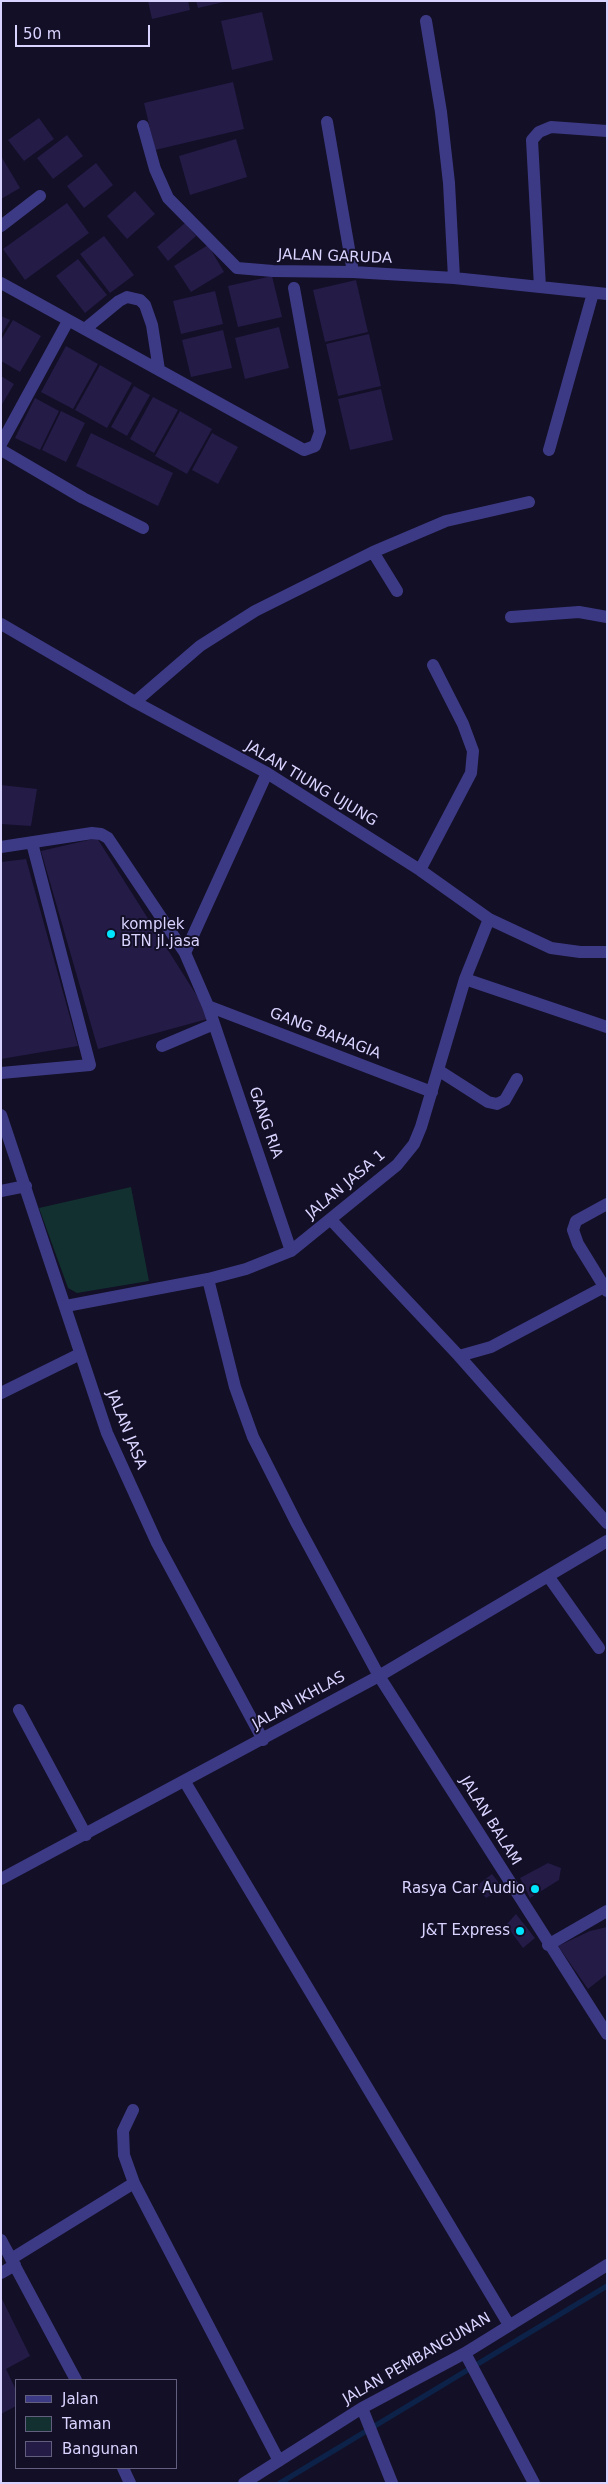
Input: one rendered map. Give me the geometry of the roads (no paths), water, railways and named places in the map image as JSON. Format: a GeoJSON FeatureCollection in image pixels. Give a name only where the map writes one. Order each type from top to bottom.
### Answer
{"type":"FeatureCollection","features":[{"type":"Feature","properties":{"kind":"street"},"geometry":{"type":"LineString","coordinates":[[426,21],[442,120],[449,183],[454,278]]}},
{"type":"Feature","properties":{"kind":"street"},"geometry":{"type":"LineString","coordinates":[[327,122],[353,272]]}},
{"type":"Feature","properties":{"kind":"street","name":"JALAN GARUDA"},"geometry":{"type":"LineString","coordinates":[[143,126],[155,169],[168,198],[188,221],[237,268],[273,272],[353,272],[454,278],[607,294]]}},
{"type":"Feature","properties":{"kind":"street"},"geometry":{"type":"LineString","coordinates":[[540,287],[532,140],[539,132],[551,127],[607,131]]}},
{"type":"Feature","properties":{"kind":"street"},"geometry":{"type":"LineString","coordinates":[[1,226],[40,196]]}},
{"type":"Feature","properties":{"kind":"street"},"geometry":{"type":"LineString","coordinates":[[1,283],[304,450],[315,446],[320,432],[294,288]]}},
{"type":"Feature","properties":{"kind":"street"},"geometry":{"type":"LineString","coordinates":[[550,450],[593,293]]}},
{"type":"Feature","properties":{"kind":"street"},"geometry":{"type":"LineString","coordinates":[[85,329],[119,301],[127,297],[140,300],[145,305],[152,325],[159,370]]}},
{"type":"Feature","properties":{"kind":"street"},"geometry":{"type":"LineString","coordinates":[[1,444],[68,321]]}},
{"type":"Feature","properties":{"kind":"street"},"geometry":{"type":"LineString","coordinates":[[1,450],[83,498],[143,528]]}},
{"type":"Feature","properties":{"kind":"street"},"geometry":{"type":"LineString","coordinates":[[135,702],[200,646],[222,630],[256,611],[373,552],[446,520],[528,502]]}},
{"type":"Feature","properties":{"kind":"street"},"geometry":{"type":"LineString","coordinates":[[373,552],[398,591]]}},
{"type":"Feature","properties":{"kind":"street"},"geometry":{"type":"LineString","coordinates":[[511,617],[579,612],[607,617]]}},
{"type":"Feature","properties":{"kind":"street","name":"JALAN TIUNG UJUNG"},"geometry":{"type":"LineString","coordinates":[[1,624],[135,702],[267,773],[420,870],[488,919],[551,948],[580,952],[607,952]]}},
{"type":"Feature","properties":{"kind":"street"},"geometry":{"type":"LineString","coordinates":[[420,870],[471,773],[473,751],[463,724],[433,665]]}},
{"type":"Feature","properties":{"kind":"street"},"geometry":{"type":"LineString","coordinates":[[186,953],[267,773]]}},
{"type":"Feature","properties":{"kind":"street","name":"GANG RIA"},"geometry":{"type":"LineString","coordinates":[[1,847],[92,834],[101,834],[108,838],[186,953],[208,1006],[291,1251]]}},
{"type":"Feature","properties":{"kind":"street"},"geometry":{"type":"LineString","coordinates":[[1,1073],[90,1065],[32,843]]}},
{"type":"Feature","properties":{"kind":"street","name":"JALAN JASA 1"},"geometry":{"type":"LineString","coordinates":[[66,1306],[208,1279],[246,1269],[291,1251],[397,1165],[414,1144],[432,1092],[465,979],[488,919]]}},
{"type":"Feature","properties":{"kind":"street"},"geometry":{"type":"LineString","coordinates":[[465,979],[607,1027]]}},
{"type":"Feature","properties":{"kind":"street","name":"GANG BAHAGIA"},"geometry":{"type":"LineString","coordinates":[[208,1006],[432,1092]]}},
{"type":"Feature","properties":{"kind":"street"},"geometry":{"type":"LineString","coordinates":[[162,1046],[214,1024]]}},
{"type":"Feature","properties":{"kind":"street"},"geometry":{"type":"LineString","coordinates":[[438,1070],[488,1102],[497,1104],[505,1100],[517,1079]]}},
{"type":"Feature","properties":{"kind":"street","name":"JALAN JASA"},"geometry":{"type":"LineString","coordinates":[[1,1115],[107,1433],[157,1544],[263,1740]]}},
{"type":"Feature","properties":{"kind":"street"},"geometry":{"type":"LineString","coordinates":[[1,1191],[26,1186]]}},
{"type":"Feature","properties":{"kind":"street"},"geometry":{"type":"LineString","coordinates":[[459,1356],[491,1347],[606,1289],[578,1244],[573,1230],[576,1222],[607,1204]]}},
{"type":"Feature","properties":{"kind":"street"},"geometry":{"type":"LineString","coordinates":[[331,1220],[459,1356],[607,1523]]}},
{"type":"Feature","properties":{"kind":"street","name":"JALAN BALAM"},"geometry":{"type":"LineString","coordinates":[[208,1279],[235,1387],[253,1437],[379,1676],[548,1945],[607,2034]]}},
{"type":"Feature","properties":{"kind":"street"},"geometry":{"type":"LineString","coordinates":[[1,1393],[80,1354]]}},
{"type":"Feature","properties":{"kind":"street","name":"JALAN IKHLAS"},"geometry":{"type":"LineString","coordinates":[[1,1879],[185,1782],[379,1676],[607,1541]]}},
{"type":"Feature","properties":{"kind":"street"},"geometry":{"type":"LineString","coordinates":[[548,1576],[599,1648]]}},
{"type":"Feature","properties":{"kind":"street"},"geometry":{"type":"LineString","coordinates":[[19,1710],[86,1835]]}},
{"type":"Feature","properties":{"kind":"street"},"geometry":{"type":"LineString","coordinates":[[185,1782],[509,2325]]}},
{"type":"Feature","properties":{"kind":"street"},"geometry":{"type":"LineString","coordinates":[[548,1945],[607,1910]]}},
{"type":"Feature","properties":{"kind":"street"},"geometry":{"type":"LineString","coordinates":[[133,2110],[123,2131],[124,2154],[134,2182],[279,2461]]}},
{"type":"Feature","properties":{"kind":"street"},"geometry":{"type":"LineString","coordinates":[[1,2273],[13,2262],[134,2182]]}},
{"type":"Feature","properties":{"kind":"street"},"geometry":{"type":"LineString","coordinates":[[1,2240],[75,2379]]}},
{"type":"Feature","properties":{"kind":"street","name":"JALAN PEMBANGUNAN"},"geometry":{"type":"LineString","coordinates":[[244,2483],[363,2410],[465,2353],[607,2265]]}},
{"type":"Feature","properties":{"kind":"street"},"geometry":{"type":"LineString","coordinates":[[465,2353],[534,2483]]}},
{"type":"Feature","properties":{"kind":"street"},"geometry":{"type":"LineString","coordinates":[[363,2410],[392,2483]]}},
{"type":"Feature","properties":{"kind":"street"},"geometry":{"type":"LineString","coordinates":[[123,2469],[130,2483]]}},
{"type":"Feature","properties":{"kind":"waterway"},"geometry":{"type":"LineString","coordinates":[[280,2483],[607,2286]]}},
{"type":"Feature","properties":{"kind":"place","name":"komplek BTN jl.jasa"},"geometry":{"type":"Point","coordinates":[111,934]}},
{"type":"Feature","properties":{"kind":"place","name":"Rasya Car Audio"},"geometry":{"type":"Point","coordinates":[535,1889]}},
{"type":"Feature","properties":{"kind":"place","name":"J&T Express"},"geometry":{"type":"Point","coordinates":[520,1931]}}]}
